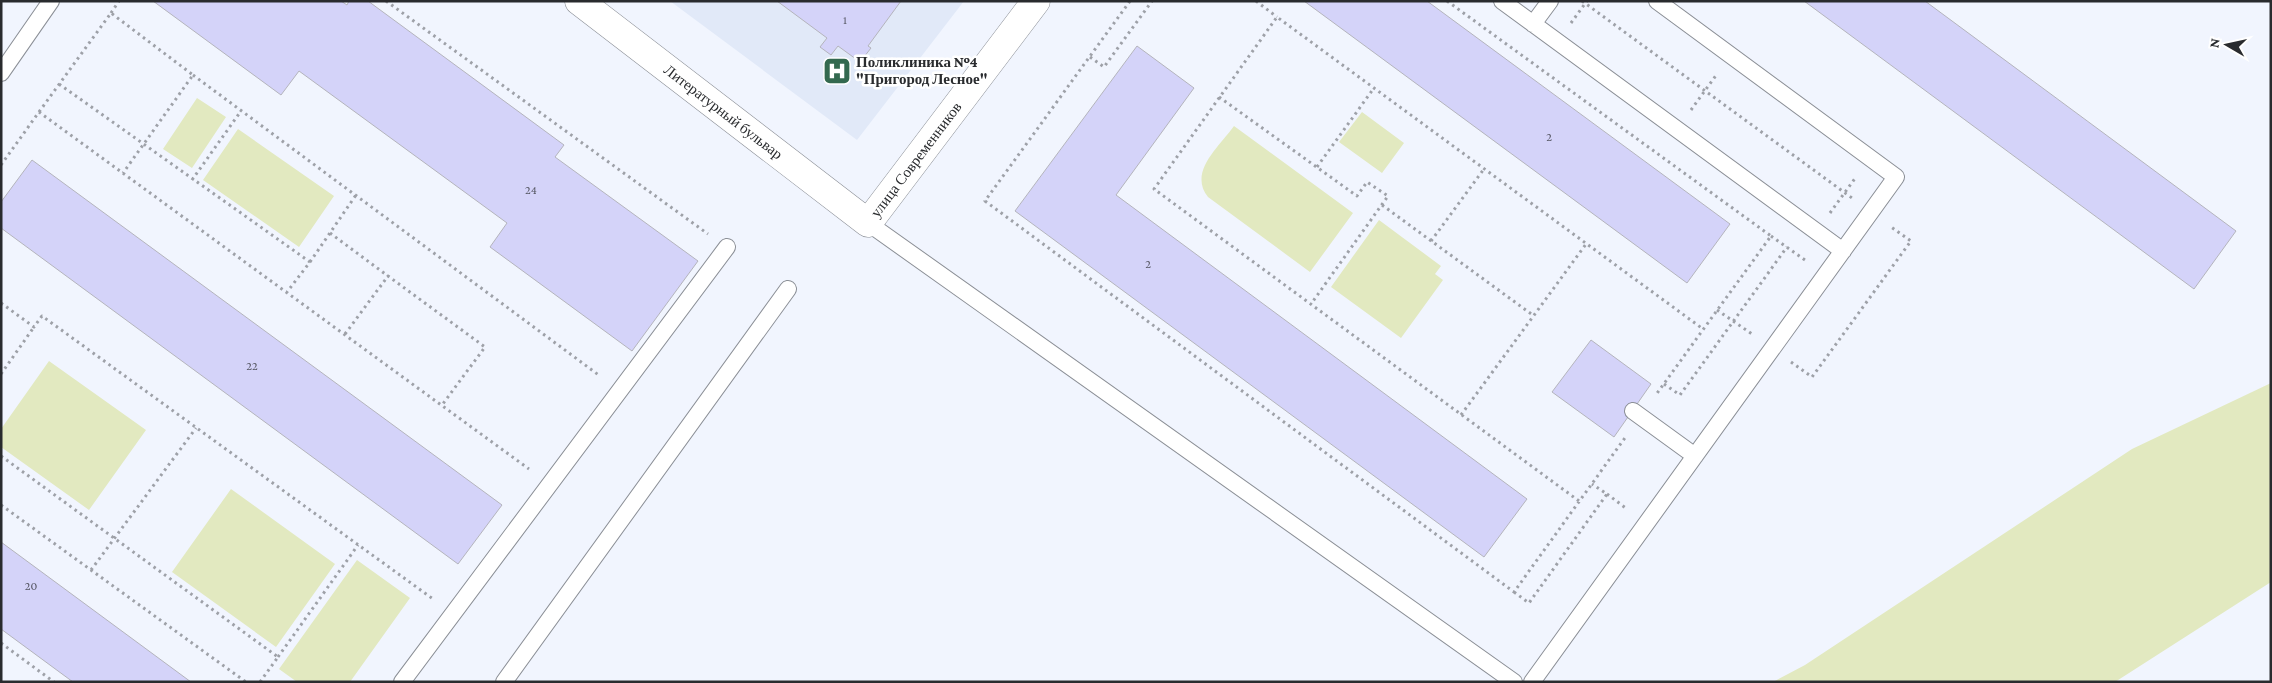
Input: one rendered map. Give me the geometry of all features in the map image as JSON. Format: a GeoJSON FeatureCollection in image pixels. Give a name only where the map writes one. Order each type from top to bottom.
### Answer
{"type":"FeatureCollection","features":[{"type":"Feature","properties":{"kind":"street","name":"Литературный бульвар"},"geometry":{"type":"LineString","coordinates":[[579,1],[868,223]]}},
{"type":"Feature","properties":{"kind":"street","name":"улица Современников"},"geometry":{"type":"LineString","coordinates":[[868,223],[1036,1]]}},
{"type":"Feature","properties":{"kind":"lane"},"geometry":{"type":"LineString","coordinates":[[1,73],[51,1]]}},
{"type":"Feature","properties":{"kind":"lane"},"geometry":{"type":"LineString","coordinates":[[1502,1],[1843,251]]}},
{"type":"Feature","properties":{"kind":"lane"},"geometry":{"type":"LineString","coordinates":[[1533,24],[1550,1]]}},
{"type":"Feature","properties":{"kind":"lane"},"geometry":{"type":"LineString","coordinates":[[1532,682],[1896,177],[1657,1]]}},
{"type":"Feature","properties":{"kind":"lane"},"geometry":{"type":"LineString","coordinates":[[868,223],[1514,682]]}},
{"type":"Feature","properties":{"kind":"lane"},"geometry":{"type":"LineString","coordinates":[[402,682],[727,247]]}},
{"type":"Feature","properties":{"kind":"lane"},"geometry":{"type":"LineString","coordinates":[[504,682],[788,289]]}},
{"type":"Feature","properties":{"kind":"lane"},"geometry":{"type":"LineString","coordinates":[[1636,414],[1695,456]]}},
{"type":"Feature","properties":{"kind":"path"},"geometry":{"type":"LineString","coordinates":[[1,165],[119,1]]}},
{"type":"Feature","properties":{"kind":"path"},"geometry":{"type":"LineString","coordinates":[[386,1],[712,236]]}},
{"type":"Feature","properties":{"kind":"path"},"geometry":{"type":"LineString","coordinates":[[1130,1],[985,201],[1529,602],[1607,494],[1592,484]]}},
{"type":"Feature","properties":{"kind":"path"},"geometry":{"type":"LineString","coordinates":[[1090,57],[1104,67],[1152,1]]}},
{"type":"Feature","properties":{"kind":"path"},"geometry":{"type":"LineString","coordinates":[[1256,1],[1703,329]]}},
{"type":"Feature","properties":{"kind":"path"},"geometry":{"type":"LineString","coordinates":[[1447,1],[1825,275]]}},
{"type":"Feature","properties":{"kind":"path"},"geometry":{"type":"LineString","coordinates":[[111,13],[192,75],[620,390]]}},
{"type":"Feature","properties":{"kind":"path"},"geometry":{"type":"LineString","coordinates":[[1277,16],[1154,189],[1579,501]]}},
{"type":"Feature","properties":{"kind":"path"},"geometry":{"type":"LineString","coordinates":[[1658,154],[1731,56]]}},
{"type":"Feature","properties":{"kind":"path"},"geometry":{"type":"LineString","coordinates":[[123,172],[192,75]]}},
{"type":"Feature","properties":{"kind":"path"},"geometry":{"type":"LineString","coordinates":[[60,84],[192,180],[310,262]]}},
{"type":"Feature","properties":{"kind":"path"},"geometry":{"type":"LineString","coordinates":[[1317,167],[1374,88]]}},
{"type":"Feature","properties":{"kind":"path"},"geometry":{"type":"LineString","coordinates":[[1219,97],[1357,196],[1367,182],[1388,196],[1310,304]]}},
{"type":"Feature","properties":{"kind":"path"},"geometry":{"type":"LineString","coordinates":[[192,180],[241,110]]}},
{"type":"Feature","properties":{"kind":"path"},"geometry":{"type":"LineString","coordinates":[[39,112],[550,484]]}},
{"type":"Feature","properties":{"kind":"path"},"geometry":{"type":"LineString","coordinates":[[1799,256],[1871,158]]}},
{"type":"Feature","properties":{"kind":"path"},"geometry":{"type":"LineString","coordinates":[[1431,241],[1484,168]]}},
{"type":"Feature","properties":{"kind":"path"},"geometry":{"type":"LineString","coordinates":[[286,292],[310,262],[356,195]]}},
{"type":"Feature","properties":{"kind":"path"},"geometry":{"type":"LineString","coordinates":[[1382,205],[1534,316]]}},
{"type":"Feature","properties":{"kind":"path"},"geometry":{"type":"LineString","coordinates":[[330,233],[485,347],[442,405]]}},
{"type":"Feature","properties":{"kind":"path"},"geometry":{"type":"LineString","coordinates":[[1514,592],[1592,484],[1636,414],[1664,384],[1771,236]]}},
{"type":"Feature","properties":{"kind":"path"},"geometry":{"type":"LineString","coordinates":[[1461,415],[1586,244]]}},
{"type":"Feature","properties":{"kind":"path"},"geometry":{"type":"LineString","coordinates":[[1664,384],[1680,395],[1787,247]]}},
{"type":"Feature","properties":{"kind":"path"},"geometry":{"type":"LineString","coordinates":[[345,334],[388,276]]}},
{"type":"Feature","properties":{"kind":"path"},"geometry":{"type":"LineString","coordinates":[[1,303],[34,327]]}},
{"type":"Feature","properties":{"kind":"path"},"geometry":{"type":"LineString","coordinates":[[1,374],[42,316],[432,598]]}},
{"type":"Feature","properties":{"kind":"path"},"geometry":{"type":"LineString","coordinates":[[91,570],[196,428]]}},
{"type":"Feature","properties":{"kind":"path"},"geometry":{"type":"LineString","coordinates":[[1,456],[278,657]]}},
{"type":"Feature","properties":{"kind":"path"},"geometry":{"type":"LineString","coordinates":[[1,505],[246,682]]}},
{"type":"Feature","properties":{"kind":"path"},"geometry":{"type":"LineString","coordinates":[[260,682],[358,545]]}},
{"type":"Feature","properties":{"kind":"path"},"geometry":{"type":"LineString","coordinates":[[1,643],[54,682]]}},
{"type":"Feature","properties":{"kind":"shaded area","name":"Поликлиника №4 \"Пригород Лесное\""},"geometry":{"type":"Polygon","coordinates":[[[670,1],[964,1],[857,140],[670,1]]]}},
{"type":"Feature","properties":{"kind":"green space"},"geometry":{"type":"Polygon","coordinates":[[[197,98],[226,117],[192,168],[163,149],[197,98]]]}},
{"type":"Feature","properties":{"kind":"green space"},"geometry":{"type":"Polygon","coordinates":[[[1362,112],[1404,143],[1382,173],[1339,142],[1362,112]]]}},
{"type":"Feature","properties":{"kind":"green space"},"geometry":{"type":"Polygon","coordinates":[[[1234,126],[1353,213],[1310,272],[1208,197],[1203,188],[1203,169],[1214,151],[1234,126]]]}},
{"type":"Feature","properties":{"kind":"green space"},"geometry":{"type":"Polygon","coordinates":[[[238,129],[334,196],[299,247],[203,180],[238,129]]]}},
{"type":"Feature","properties":{"kind":"green space"},"geometry":{"type":"Polygon","coordinates":[[[1379,220],[1441,266],[1435,274],[1443,280],[1401,338],[1331,287],[1379,220]]]}},
{"type":"Feature","properties":{"kind":"green space"},"geometry":{"type":"Polygon","coordinates":[[[49,361],[146,430],[89,510],[1,447],[1,429],[49,361]]]}},
{"type":"Feature","properties":{"kind":"green space"},"geometry":{"type":"Polygon","coordinates":[[[2271,383],[2271,582],[2115,682],[1773,682],[1805,665],[2132,449],[2271,383]]]}},
{"type":"Feature","properties":{"kind":"green space"},"geometry":{"type":"Polygon","coordinates":[[[231,489],[335,564],[276,647],[172,572],[231,489]]]}},
{"type":"Feature","properties":{"kind":"green space"},"geometry":{"type":"Polygon","coordinates":[[[357,560],[410,598],[350,682],[297,682],[279,669],[357,560]]]}},
{"type":"Feature","properties":{"kind":"building"},"geometry":{"type":"Polygon","coordinates":[[[153,1],[341,1],[347,5],[349,1],[368,1],[564,145],[555,157],[698,261],[632,351],[490,247],[507,223],[299,71],[281,95],[153,1]]]}},
{"type":"Feature","properties":{"kind":"building"},"geometry":{"type":"Polygon","coordinates":[[[777,1],[901,1],[868,46],[871,48],[860,62],[838,46],[831,55],[820,47],[827,38],[777,1]]]}},
{"type":"Feature","properties":{"kind":"building"},"geometry":{"type":"Polygon","coordinates":[[[1304,1],[1427,1],[1730,224],[1687,283],[1304,1]]]}},
{"type":"Feature","properties":{"kind":"building"},"geometry":{"type":"Polygon","coordinates":[[[1804,1],[1925,1],[2236,231],[2194,289],[1804,1]]]}},
{"type":"Feature","properties":{"kind":"building"},"geometry":{"type":"Polygon","coordinates":[[[1137,46],[1194,88],[1116,195],[1527,499],[1484,557],[1015,211],[1137,46]]]}},
{"type":"Feature","properties":{"kind":"building"},"geometry":{"type":"Polygon","coordinates":[[[32,160],[502,505],[458,564],[1,228],[1,202],[32,160]]]}},
{"type":"Feature","properties":{"kind":"building"},"geometry":{"type":"Polygon","coordinates":[[[1591,340],[1651,384],[1614,437],[1552,392],[1591,340]]]}},
{"type":"Feature","properties":{"kind":"building"},"geometry":{"type":"Polygon","coordinates":[[[1,542],[191,682],[73,682],[1,629],[1,542]]]}},
{"type":"Feature","properties":{"kind":"place","name":"Поликлиника №4 \"Пригород Лесное\""},"geometry":{"type":"Point","coordinates":[837,71]}}]}
